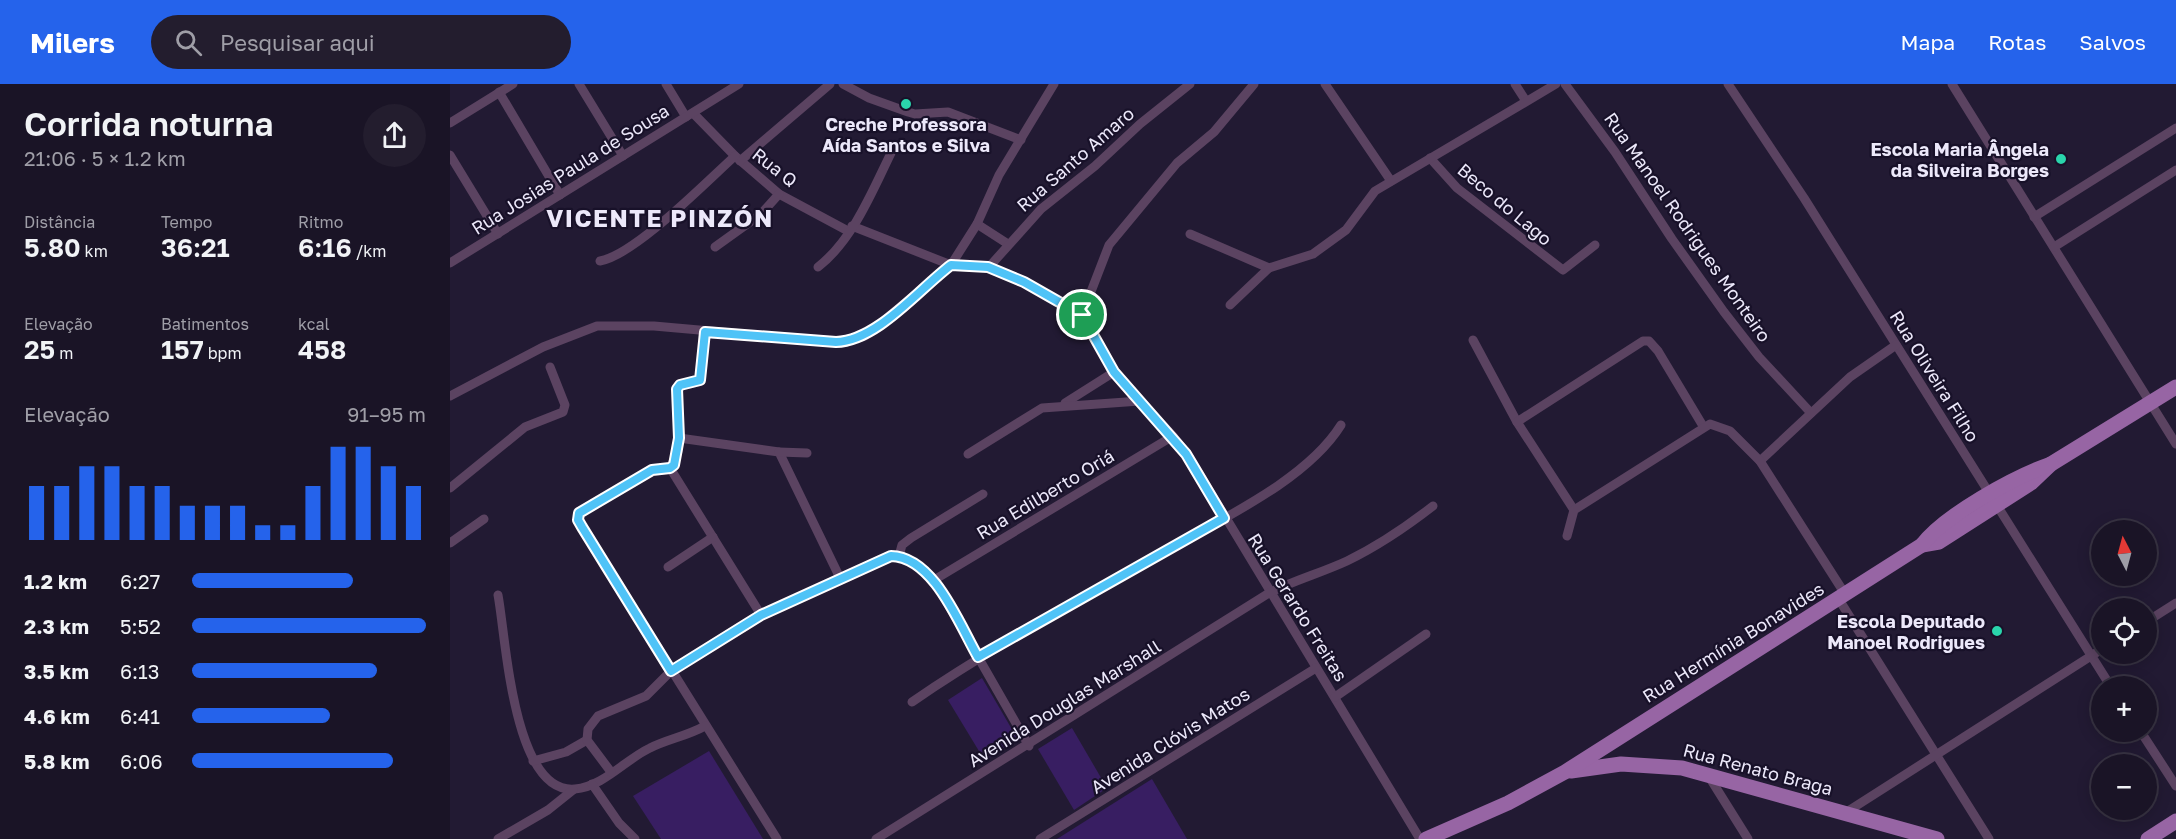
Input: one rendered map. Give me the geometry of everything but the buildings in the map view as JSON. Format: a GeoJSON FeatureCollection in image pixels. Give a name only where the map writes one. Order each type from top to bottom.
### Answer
{"type":"FeatureCollection","features":[{"type":"Feature","properties":{"kind":"main road","name":"Rua Hermínia Bonavides"},"geometry":{"type":"LineString","coordinates":[[1426,839],[1508,803],[1565,772],[1922,545],[1933,531],[1994,500],[2024,474],[2051,464],[2176,387]]}},
{"type":"Feature","properties":{"kind":"main road","name":"Rua Renato Braga"},"geometry":{"type":"LineString","coordinates":[[1565,772],[1621,764],[1654,764],[1707,773],[1937,839]]}},
{"type":"Feature","properties":{"kind":"main road"},"geometry":{"type":"LineString","coordinates":[[2148,839],[2176,821]]}},
{"type":"Feature","properties":{"kind":"street"},"geometry":{"type":"LineString","coordinates":[[450,123],[513,84]]}},
{"type":"Feature","properties":{"kind":"street"},"geometry":{"type":"LineString","coordinates":[[579,84],[623,156]]}},
{"type":"Feature","properties":{"kind":"street","name":"Rua Q"},"geometry":{"type":"LineString","coordinates":[[666,84],[689,115],[778,194],[850,229],[951,265],[988,267],[1024,282],[1082,315]]}},
{"type":"Feature","properties":{"kind":"street","name":"Rua Josias Paula de Sousa"},"geometry":{"type":"LineString","coordinates":[[450,263],[739,84]]}},
{"type":"Feature","properties":{"kind":"street"},"geometry":{"type":"LineString","coordinates":[[600,261],[621,253],[654,228],[830,84]]}},
{"type":"Feature","properties":{"kind":"street"},"geometry":{"type":"LineString","coordinates":[[843,84],[869,98],[908,112],[915,114],[948,112],[1020,140]]}},
{"type":"Feature","properties":{"kind":"street"},"geometry":{"type":"LineString","coordinates":[[450,396],[543,347],[597,326],[654,326],[825,342],[854,340],[880,325],[951,265],[977,224],[999,175],[1054,84]]}},
{"type":"Feature","properties":{"kind":"street","name":"Rua Santo Amaro"},"geometry":{"type":"LineString","coordinates":[[988,267],[1041,209],[1190,84]]}},
{"type":"Feature","properties":{"kind":"street"},"geometry":{"type":"LineString","coordinates":[[1082,315],[1109,245],[1177,163],[1214,132],[1254,84]]}},
{"type":"Feature","properties":{"kind":"street"},"geometry":{"type":"LineString","coordinates":[[1325,84],[1391,181]]}},
{"type":"Feature","properties":{"kind":"street"},"geometry":{"type":"LineString","coordinates":[[1515,84],[1526,101]]}},
{"type":"Feature","properties":{"kind":"street"},"geometry":{"type":"LineString","coordinates":[[1230,305],[1269,268],[1318,251],[1346,230],[1375,191],[1556,84]]}},
{"type":"Feature","properties":{"kind":"street","name":"Rua Manoel Rodrigues Monteiro"},"geometry":{"type":"LineString","coordinates":[[1565,84],[1616,152],[1671,239],[1724,312],[1759,357],[1811,414]]}},
{"type":"Feature","properties":{"kind":"street","name":"Rua Oliveira Filho"},"geometry":{"type":"LineString","coordinates":[[1728,84],[1804,198],[2091,656]]}},
{"type":"Feature","properties":{"kind":"street"},"geometry":{"type":"LineString","coordinates":[[1952,84],[2176,444]]}},
{"type":"Feature","properties":{"kind":"street"},"geometry":{"type":"LineString","coordinates":[[499,93],[561,195]]}},
{"type":"Feature","properties":{"kind":"street"},"geometry":{"type":"LineString","coordinates":[[2034,217],[2176,128]]}},
{"type":"Feature","properties":{"kind":"street"},"geometry":{"type":"LineString","coordinates":[[818,267],[828,259],[850,229],[893,149]]}},
{"type":"Feature","properties":{"kind":"street"},"geometry":{"type":"LineString","coordinates":[[450,155],[498,234]]}},
{"type":"Feature","properties":{"kind":"street","name":"Beco do Lago"},"geometry":{"type":"LineString","coordinates":[[1430,158],[1457,188],[1563,270],[1595,245]]}},
{"type":"Feature","properties":{"kind":"street"},"geometry":{"type":"LineString","coordinates":[[2054,247],[2176,170]]}},
{"type":"Feature","properties":{"kind":"street"},"geometry":{"type":"LineString","coordinates":[[715,247],[761,214],[778,194]]}},
{"type":"Feature","properties":{"kind":"street"},"geometry":{"type":"LineString","coordinates":[[977,224],[1008,244]]}},
{"type":"Feature","properties":{"kind":"street"},"geometry":{"type":"LineString","coordinates":[[1190,234],[1269,268]]}},
{"type":"Feature","properties":{"kind":"street","name":"Rua Gerardo Freitas"},"geometry":{"type":"LineString","coordinates":[[1082,315],[1114,372],[1173,436],[1191,460],[1269,593],[1420,839]]}},
{"type":"Feature","properties":{"kind":"street"},"geometry":{"type":"LineString","coordinates":[[705,332],[700,380],[680,385],[677,389],[679,438],[676,460],[670,468],[652,470],[578,515],[582,527],[777,839]]}},
{"type":"Feature","properties":{"kind":"street"},"geometry":{"type":"LineString","coordinates":[[1473,340],[1517,422],[1574,510]]}},
{"type":"Feature","properties":{"kind":"street"},"geometry":{"type":"LineString","coordinates":[[1517,422],[1643,341],[1653,345],[1703,426]]}},
{"type":"Feature","properties":{"kind":"street"},"geometry":{"type":"LineString","coordinates":[[1760,461],[1850,377],[1896,345]]}},
{"type":"Feature","properties":{"kind":"street"},"geometry":{"type":"LineString","coordinates":[[450,488],[525,427],[563,412],[565,405],[550,367]]}},
{"type":"Feature","properties":{"kind":"street"},"geometry":{"type":"LineString","coordinates":[[1063,404],[1114,372]]}},
{"type":"Feature","properties":{"kind":"street"},"geometry":{"type":"LineString","coordinates":[[968,454],[1034,410],[1063,404],[1140,401]]}},
{"type":"Feature","properties":{"kind":"street"},"geometry":{"type":"LineString","coordinates":[[1568,536],[1574,510],[1703,426],[1710,424],[1730,431],[1760,461],[1989,839]]}},
{"type":"Feature","properties":{"kind":"street"},"geometry":{"type":"LineString","coordinates":[[912,702],[978,657],[1272,489],[1314,457],[1333,439],[1341,425]]}},
{"type":"Feature","properties":{"kind":"street","name":"Rua Edilberto Oriá"},"geometry":{"type":"LineString","coordinates":[[934,580],[1173,436]]}},
{"type":"Feature","properties":{"kind":"street"},"geometry":{"type":"LineString","coordinates":[[679,438],[779,452],[807,453]]}},
{"type":"Feature","properties":{"kind":"street"},"geometry":{"type":"LineString","coordinates":[[779,452],[841,580]]}},
{"type":"Feature","properties":{"kind":"street"},"geometry":{"type":"LineString","coordinates":[[670,468],[761,615]]}},
{"type":"Feature","properties":{"kind":"street"},"geometry":{"type":"LineString","coordinates":[[899,556],[902,545],[911,538],[983,494]]}},
{"type":"Feature","properties":{"kind":"street","name":"Avenida Douglas Marshall"},"geometry":{"type":"LineString","coordinates":[[876,839],[1029,746],[1269,593],[1292,581],[1346,561],[1388,539],[1433,506]]}},
{"type":"Feature","properties":{"kind":"street"},"geometry":{"type":"LineString","coordinates":[[450,543],[484,519]]}},
{"type":"Feature","properties":{"kind":"street"},"geometry":{"type":"LineString","coordinates":[[668,567],[713,537]]}},
{"type":"Feature","properties":{"kind":"street"},"geometry":{"type":"LineString","coordinates":[[611,772],[587,740],[588,729],[598,716],[646,696],[671,671],[761,615],[884,559],[899,556],[914,561],[934,580],[1029,746]]}},
{"type":"Feature","properties":{"kind":"street"},"geometry":{"type":"LineString","coordinates":[[498,595],[512,682],[530,757],[556,786],[573,790]]}},
{"type":"Feature","properties":{"kind":"street"},"geometry":{"type":"LineString","coordinates":[[2157,615],[2176,603]]}},
{"type":"Feature","properties":{"kind":"street"},"geometry":{"type":"LineString","coordinates":[[1335,698],[1426,634]]}},
{"type":"Feature","properties":{"kind":"street"},"geometry":{"type":"LineString","coordinates":[[1845,813],[2091,656]]}},
{"type":"Feature","properties":{"kind":"street","name":"Avenida Clóvis Matos"},"geometry":{"type":"LineString","coordinates":[[1040,839],[1316,668]]}},
{"type":"Feature","properties":{"kind":"street"},"geometry":{"type":"LineString","coordinates":[[498,839],[548,810],[573,790],[592,784],[651,748],[685,737],[705,726]]}},
{"type":"Feature","properties":{"kind":"street"},"geometry":{"type":"LineString","coordinates":[[530,757],[566,752],[587,740]]}},
{"type":"Feature","properties":{"kind":"street"},"geometry":{"type":"LineString","coordinates":[[2148,742],[2176,786]]}},
{"type":"Feature","properties":{"kind":"street"},"geometry":{"type":"LineString","coordinates":[[1707,773],[1748,839]]}},
{"type":"Feature","properties":{"kind":"street"},"geometry":{"type":"LineString","coordinates":[[592,784],[619,823],[635,839]]}},
{"type":"Feature","properties":{"kind":"shaded area"},"geometry":{"type":"Polygon","coordinates":[[[982,678],[1017,738],[985,761],[948,700],[982,678]]]}},
{"type":"Feature","properties":{"kind":"shaded area"},"geometry":{"type":"Polygon","coordinates":[[[1072,728],[1107,788],[1074,810],[1038,749],[1072,728]]]}},
{"type":"Feature","properties":{"kind":"shaded area"},"geometry":{"type":"Polygon","coordinates":[[[709,751],[763,839],[661,839],[633,796],[709,751]]]}},
{"type":"Feature","properties":{"kind":"shaded area"},"geometry":{"type":"Polygon","coordinates":[[[1152,779],[1187,839],[1057,839],[1152,779]]]}},
{"type":"Feature","properties":{"kind":"place","name":"Creche Professora Aída Santos e Silva"},"geometry":{"type":"Point","coordinates":[906,104]}},
{"type":"Feature","properties":{"kind":"place","name":"Escola Maria Ângela da Silveira Borges"},"geometry":{"type":"Point","coordinates":[2061,159]}},
{"type":"Feature","properties":{"kind":"place","name":"Escola Deputado Manoel Rodrigues"},"geometry":{"type":"Point","coordinates":[1997,631]}},
{"type":"Feature","properties":{"kind":"district","name":"VICENTE PINZÓN"},"geometry":{"type":"Point","coordinates":[660,217]}},
{"type":"Feature","properties":{"kind":"route"},"geometry":{"type":"LineString","coordinates":[[951,265],[988,267],[1024,282],[1082,315],[1087,320],[1114,372],[1173,436],[1191,460],[1224,518],[978,657],[934,580],[906,556],[891,556],[761,615],[671,671],[579,523],[580,512],[652,470],[660,467],[670,468],[674,465],[679,438],[677,389],[684,383],[700,380],[705,332],[836,342],[854,340],[865,336],[880,325],[951,265]]}}]}
